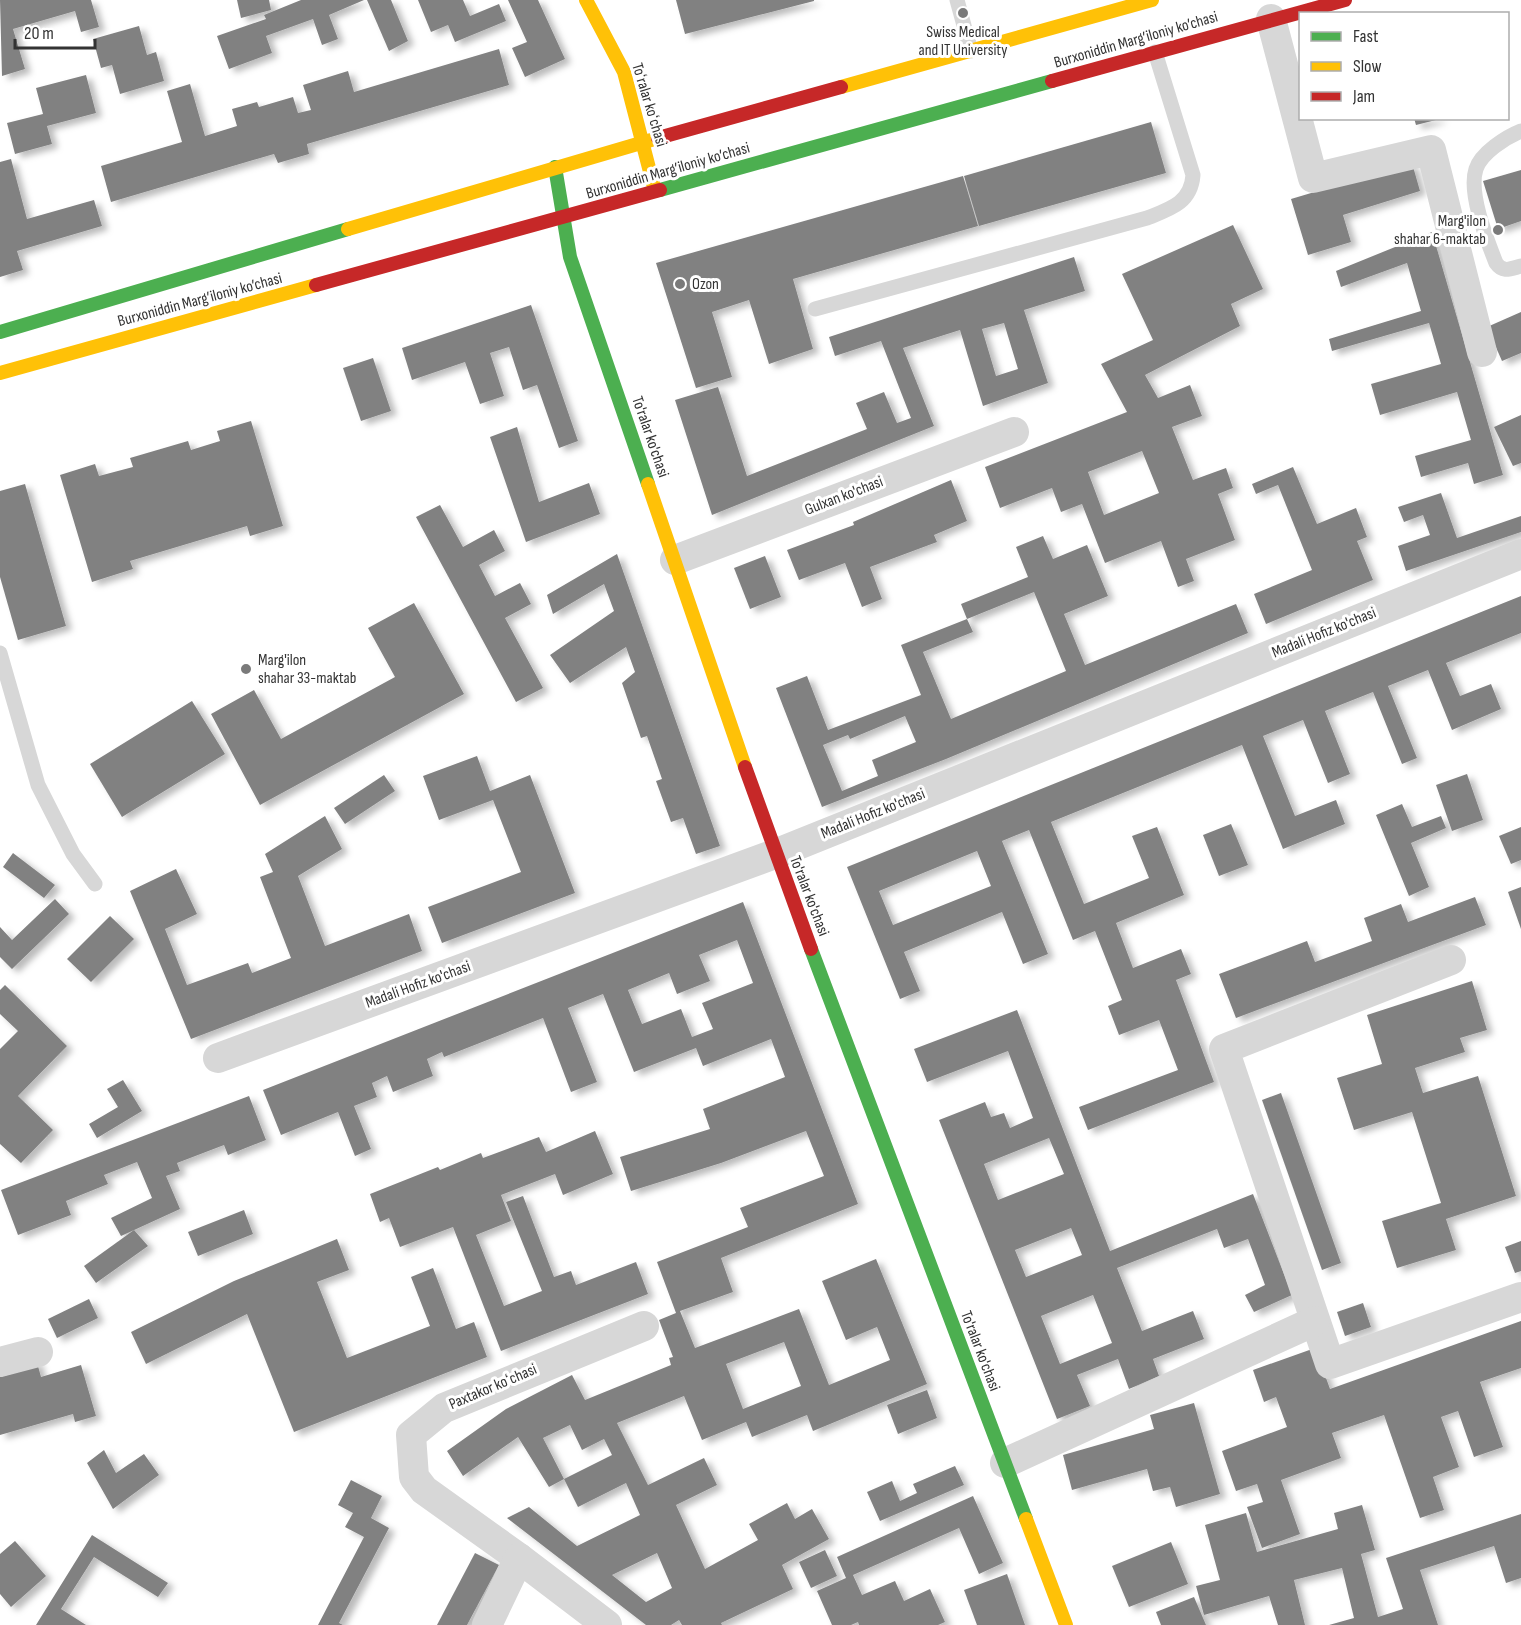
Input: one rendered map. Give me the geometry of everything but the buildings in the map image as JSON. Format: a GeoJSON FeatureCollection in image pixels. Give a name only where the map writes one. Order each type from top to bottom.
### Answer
{"type":"FeatureCollection","features":[{"type":"Feature","properties":{"kind":"main road","name":"Toʻralar koʻchasi"},"geometry":{"type":"LineString","coordinates":[[586,0],[624,72],[655,191]]}},
{"type":"Feature","properties":{"kind":"main road","name":"Burxoniddin Marg’iloniy ko’chasi"},"geometry":{"type":"LineString","coordinates":[[0,332],[555,167],[644,144],[1152,0]]}},
{"type":"Feature","properties":{"kind":"main road","name":"Burxoniddin Marg’iloniy ko’chasi"},"geometry":{"type":"LineString","coordinates":[[0,372],[564,218],[1345,0]]}},
{"type":"Feature","properties":{"kind":"main road","name":"To'ralar ko'chasi"},"geometry":{"type":"LineString","coordinates":[[555,167],[570,257],[775,854],[1066,1625]]}},
{"type":"Feature","properties":{"kind":"street"},"geometry":{"type":"LineString","coordinates":[[1271,19],[1313,178],[1431,150],[1482,352]]}},
{"type":"Feature","properties":{"kind":"street","name":"Gulxan ko'chasi"},"geometry":{"type":"LineString","coordinates":[[675,560],[1014,432]]}},
{"type":"Feature","properties":{"kind":"street","name":"Madali Hofiz ko'chasi"},"geometry":{"type":"LineString","coordinates":[[218,1058],[775,854],[1521,554]]}},
{"type":"Feature","properties":{"kind":"street"},"geometry":{"type":"LineString","coordinates":[[1451,960],[1224,1049],[1330,1364],[1521,1297]]}},
{"type":"Feature","properties":{"kind":"street"},"geometry":{"type":"LineString","coordinates":[[1005,1463],[1315,1321]]}},
{"type":"Feature","properties":{"kind":"street","name":"Paxtakor koʻchasi"},"geometry":{"type":"LineString","coordinates":[[519,1558],[424,1490],[414,1477],[411,1435],[444,1408],[527,1372],[644,1326]]}},
{"type":"Feature","properties":{"kind":"street"},"geometry":{"type":"LineString","coordinates":[[0,1362],[38,1352]]}},
{"type":"Feature","properties":{"kind":"street"},"geometry":{"type":"LineString","coordinates":[[487,1625],[519,1558],[607,1625]]}},
{"type":"Feature","properties":{"kind":"lane"},"geometry":{"type":"LineString","coordinates":[[957,0],[971,51]]}},
{"type":"Feature","properties":{"kind":"lane"},"geometry":{"type":"LineString","coordinates":[[815,309],[1147,218],[1175,207],[1187,196],[1192,187],[1193,175],[1155,52]]}},
{"type":"Feature","properties":{"kind":"lane"},"geometry":{"type":"LineString","coordinates":[[1521,131],[1501,142],[1476,167],[1473,186],[1496,263],[1500,269],[1507,270],[1521,266]]}},
{"type":"Feature","properties":{"kind":"lane"},"geometry":{"type":"LineString","coordinates":[[0,653],[38,785],[73,854],[95,884]]}},
{"type":"Feature","properties":{"kind":"traffic: fast"},"geometry":{"type":"LineString","coordinates":[[660,190],[1052,81]]}},
{"type":"Feature","properties":{"kind":"traffic: fast"},"geometry":{"type":"LineString","coordinates":[[555,167],[570,257],[648,484]]}},
{"type":"Feature","properties":{"kind":"traffic: fast"},"geometry":{"type":"LineString","coordinates":[[0,332],[348,229]]}},
{"type":"Feature","properties":{"kind":"traffic: fast"},"geometry":{"type":"LineString","coordinates":[[811,949],[1026,1519]]}},
{"type":"Feature","properties":{"kind":"traffic: slow"},"geometry":{"type":"LineString","coordinates":[[586,0],[624,72],[655,191]]}},
{"type":"Feature","properties":{"kind":"traffic: slow"},"geometry":{"type":"LineString","coordinates":[[841,87],[1152,0]]}},
{"type":"Feature","properties":{"kind":"traffic: slow"},"geometry":{"type":"LineString","coordinates":[[348,229],[658,138]]}},
{"type":"Feature","properties":{"kind":"traffic: slow"},"geometry":{"type":"LineString","coordinates":[[0,373],[316,285]]}},
{"type":"Feature","properties":{"kind":"traffic: slow"},"geometry":{"type":"LineString","coordinates":[[648,484],[745,767]]}},
{"type":"Feature","properties":{"kind":"traffic: slow"},"geometry":{"type":"LineString","coordinates":[[1026,1519],[1066,1625]]}},
{"type":"Feature","properties":{"kind":"traffic: jam"},"geometry":{"type":"LineString","coordinates":[[1302,12],[1345,0]]}},
{"type":"Feature","properties":{"kind":"traffic: jam"},"geometry":{"type":"LineString","coordinates":[[1052,81],[1299,13]]}},
{"type":"Feature","properties":{"kind":"traffic: jam"},"geometry":{"type":"LineString","coordinates":[[658,138],[841,87]]}},
{"type":"Feature","properties":{"kind":"traffic: jam"},"geometry":{"type":"LineString","coordinates":[[316,285],[660,190]]}},
{"type":"Feature","properties":{"kind":"traffic: jam"},"geometry":{"type":"LineString","coordinates":[[745,767],[811,949]]}},
{"type":"Feature","properties":{"kind":"place","name":"Swiss Medical and IT University"},"geometry":{"type":"Point","coordinates":[963,13]}},
{"type":"Feature","properties":{"kind":"place","name":"Marg'ilon shahar 6-maktab"},"geometry":{"type":"Point","coordinates":[1498,230]}},
{"type":"Feature","properties":{"kind":"place","name":"Ozon"},"geometry":{"type":"Point","coordinates":[680,284]}},
{"type":"Feature","properties":{"kind":"place","name":"Marg'ilon shahar 33-maktab"},"geometry":{"type":"Point","coordinates":[246,669]}}]}
